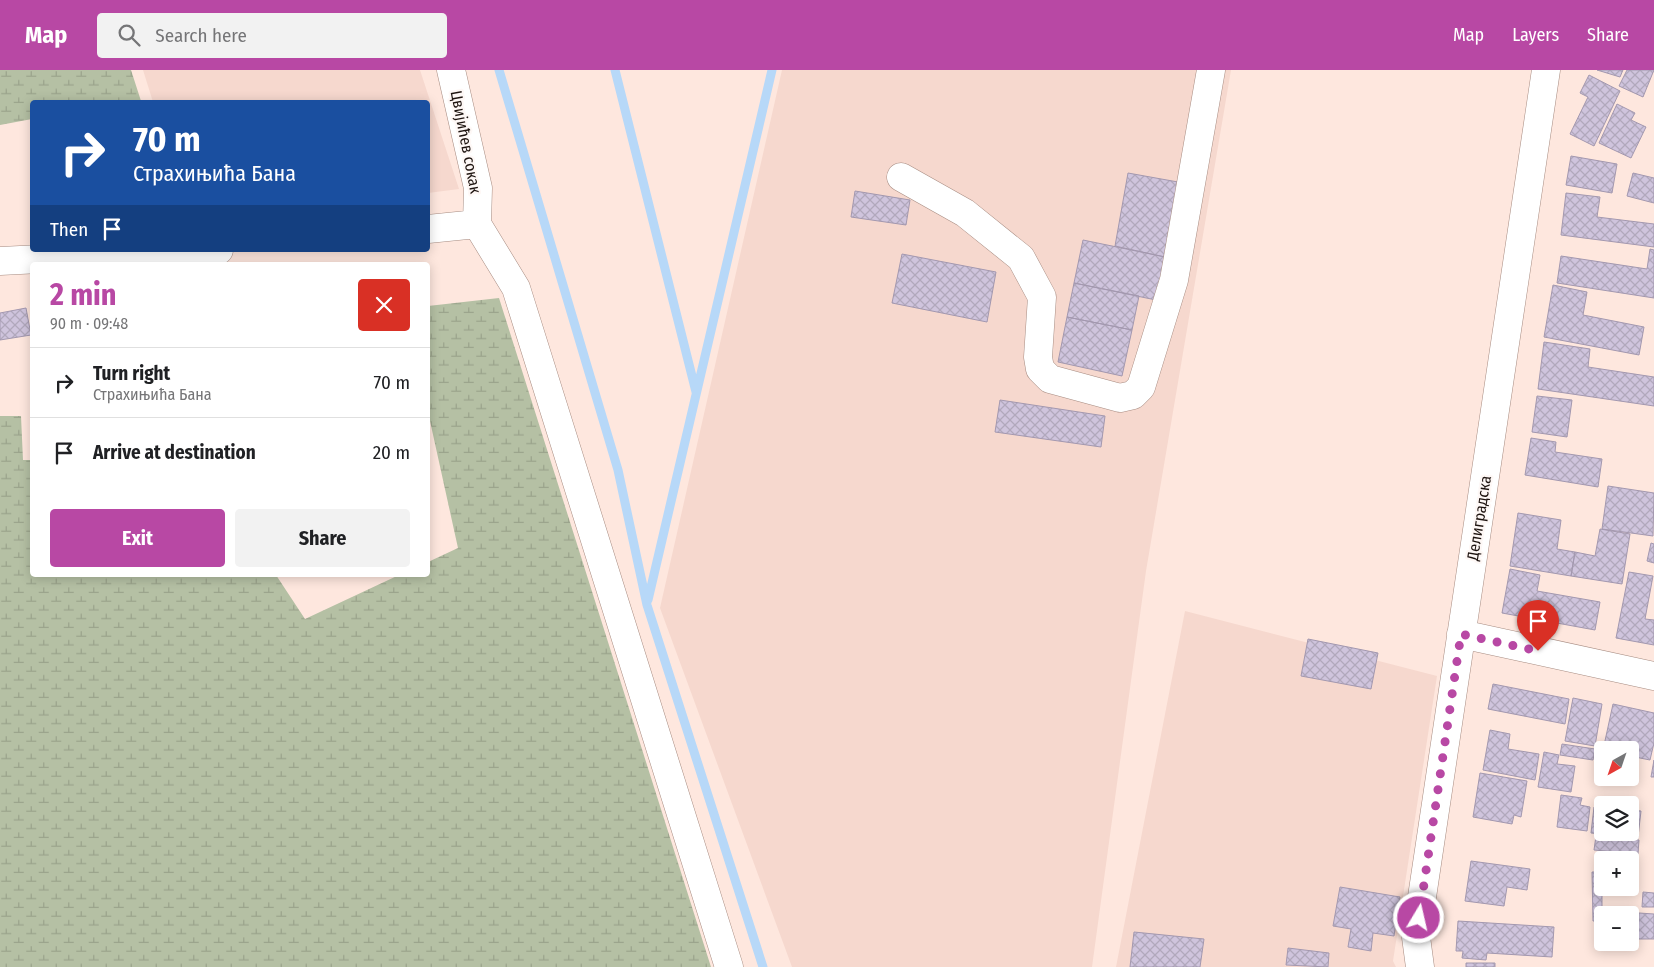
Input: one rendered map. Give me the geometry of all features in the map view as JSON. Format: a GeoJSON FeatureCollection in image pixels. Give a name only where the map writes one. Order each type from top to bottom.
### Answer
{"type":"FeatureCollection","features":[{"type":"Feature","properties":{"kind":"street","name":"Цвијићев сокак"},"geometry":{"type":"LineString","coordinates":[[451,70],[478,188],[477,224]]}},
{"type":"Feature","properties":{"kind":"street"},"geometry":{"type":"LineString","coordinates":[[900,177],[965,213],[1021,258],[1042,297],[1038,357],[1040,369],[1045,374],[1050,378],[1120,398],[1133,395],[1141,387],[1174,280],[1210,70]]}},
{"type":"Feature","properties":{"kind":"street","name":"Делиградска"},"geometry":{"type":"LineString","coordinates":[[1420,967],[1416,937],[1546,70]]}},
{"type":"Feature","properties":{"kind":"street"},"geometry":{"type":"LineString","coordinates":[[430,229],[477,224],[516,288],[729,967]]}},
{"type":"Feature","properties":{"kind":"street"},"geometry":{"type":"LineString","coordinates":[[0,261],[179,252]]}},
{"type":"Feature","properties":{"kind":"street"},"geometry":{"type":"LineString","coordinates":[[1461,634],[1654,676]]}},
{"type":"Feature","properties":{"kind":"shaded area"},"geometry":{"type":"Polygon","coordinates":[[[143,70],[420,70],[430,100],[152,100],[143,70]]]}},
{"type":"Feature","properties":{"kind":"shaded area"},"geometry":{"type":"Polygon","coordinates":[[[782,70],[1231,70],[1146,571],[1092,967],[792,967],[660,608],[782,70]]]}},
{"type":"Feature","properties":{"kind":"shaded area"},"geometry":{"type":"Polygon","coordinates":[[[430,101],[459,189],[430,193],[430,101]]]}},
{"type":"Feature","properties":{"kind":"shaded area"},"geometry":{"type":"Polygon","coordinates":[[[1185,611],[1437,676],[1393,961],[1396,967],[1116,967],[1185,611]]]}},
{"type":"Feature","properties":{"kind":"green space"},"geometry":{"type":"Polygon","coordinates":[[[0,70],[131,70],[141,100],[30,100],[30,119],[0,125],[0,70]]]}},
{"type":"Feature","properties":{"kind":"green space"},"geometry":{"type":"Polygon","coordinates":[[[499,298],[711,967],[0,967],[0,416],[21,416],[23,460],[30,460],[30,577],[277,577],[305,619],[395,577],[430,577],[430,561],[458,548],[430,421],[430,306],[499,298]]]}},
{"type":"Feature","properties":{"kind":"building"},"geometry":{"type":"Polygon","coordinates":[[[1597,70],[1623,70],[1620,77],[1597,70]]]}},
{"type":"Feature","properties":{"kind":"building"},"geometry":{"type":"Polygon","coordinates":[[[1627,70],[1654,70],[1643,97],[1619,86],[1627,70]]]}},
{"type":"Feature","properties":{"kind":"building"},"geometry":{"type":"Polygon","coordinates":[[[1589,75],[1620,91],[1594,146],[1570,134],[1588,97],[1580,93],[1589,75]]]}},
{"type":"Feature","properties":{"kind":"building"},"geometry":{"type":"Polygon","coordinates":[[[1617,104],[1635,113],[1631,120],[1646,127],[1631,158],[1599,143],[1617,104]]]}},
{"type":"Feature","properties":{"kind":"building"},"geometry":{"type":"Polygon","coordinates":[[[1571,156],[1617,164],[1612,193],[1566,185],[1571,156]]]}},
{"type":"Feature","properties":{"kind":"building"},"geometry":{"type":"Polygon","coordinates":[[[1128,173],[1178,182],[1165,257],[1115,246],[1128,173]]]}},
{"type":"Feature","properties":{"kind":"building"},"geometry":{"type":"Polygon","coordinates":[[[1633,173],[1654,178],[1654,203],[1627,196],[1633,173]]]}},
{"type":"Feature","properties":{"kind":"building"},"geometry":{"type":"Polygon","coordinates":[[[855,191],[910,200],[906,225],[851,217],[855,191]]]}},
{"type":"Feature","properties":{"kind":"building"},"geometry":{"type":"Polygon","coordinates":[[[1566,193],[1600,197],[1597,217],[1654,224],[1654,247],[1561,235],[1566,193]]]}},
{"type":"Feature","properties":{"kind":"building"},"geometry":{"type":"Polygon","coordinates":[[[1083,240],[1165,257],[1156,300],[1074,283],[1083,240]]]}},
{"type":"Feature","properties":{"kind":"building"},"geometry":{"type":"Polygon","coordinates":[[[1650,249],[1654,250],[1654,298],[1557,283],[1561,256],[1647,269],[1650,249]]]}},
{"type":"Feature","properties":{"kind":"building"},"geometry":{"type":"Polygon","coordinates":[[[902,254],[996,272],[987,322],[892,303],[902,254]]]}},
{"type":"Feature","properties":{"kind":"building"},"geometry":{"type":"Polygon","coordinates":[[[1074,283],[1139,296],[1132,330],[1067,317],[1074,283]]]}},
{"type":"Feature","properties":{"kind":"building"},"geometry":{"type":"Polygon","coordinates":[[[1553,285],[1587,292],[1583,315],[1644,327],[1639,355],[1544,337],[1553,285]]]}},
{"type":"Feature","properties":{"kind":"building"},"geometry":{"type":"Polygon","coordinates":[[[26,308],[30,335],[0,340],[0,313],[26,308]]]}},
{"type":"Feature","properties":{"kind":"building"},"geometry":{"type":"Polygon","coordinates":[[[1067,317],[1132,330],[1122,376],[1058,362],[1067,317]]]}},
{"type":"Feature","properties":{"kind":"building"},"geometry":{"type":"Polygon","coordinates":[[[1544,342],[1590,349],[1588,367],[1654,377],[1654,406],[1538,389],[1544,342]]]}},
{"type":"Feature","properties":{"kind":"building"},"geometry":{"type":"Polygon","coordinates":[[[1537,396],[1572,400],[1567,437],[1532,432],[1537,396]]]}},
{"type":"Feature","properties":{"kind":"building"},"geometry":{"type":"Polygon","coordinates":[[[1000,400],[1105,416],[1101,447],[995,432],[1000,400]]]}},
{"type":"Feature","properties":{"kind":"building"},"geometry":{"type":"Polygon","coordinates":[[[1531,438],[1556,442],[1555,452],[1602,459],[1598,487],[1525,475],[1531,438]]]}},
{"type":"Feature","properties":{"kind":"building"},"geometry":{"type":"Polygon","coordinates":[[[1608,486],[1654,493],[1653,536],[1602,529],[1608,486]]]}},
{"type":"Feature","properties":{"kind":"building"},"geometry":{"type":"Polygon","coordinates":[[[1518,513],[1561,520],[1557,549],[1575,552],[1571,576],[1510,566],[1518,513]]]}},
{"type":"Feature","properties":{"kind":"building"},"geometry":{"type":"Polygon","coordinates":[[[1600,529],[1630,534],[1622,584],[1571,576],[1575,552],[1595,556],[1600,529]]]}},
{"type":"Feature","properties":{"kind":"building"},"geometry":{"type":"Polygon","coordinates":[[[1651,543],[1654,544],[1654,563],[1647,561],[1651,543]]]}},
{"type":"Feature","properties":{"kind":"building"},"geometry":{"type":"Polygon","coordinates":[[[1510,569],[1540,575],[1537,591],[1600,602],[1595,630],[1502,613],[1510,569]]]}},
{"type":"Feature","properties":{"kind":"building"},"geometry":{"type":"Polygon","coordinates":[[[1629,572],[1653,576],[1645,619],[1654,620],[1654,645],[1616,638],[1629,572]]]}},
{"type":"Feature","properties":{"kind":"building"},"geometry":{"type":"Polygon","coordinates":[[[1308,639],[1378,653],[1371,689],[1301,676],[1308,639]]]}},
{"type":"Feature","properties":{"kind":"building"},"geometry":{"type":"Polygon","coordinates":[[[1493,684],[1569,699],[1565,724],[1488,709],[1493,684]]]}},
{"type":"Feature","properties":{"kind":"building"},"geometry":{"type":"Polygon","coordinates":[[[1573,698],[1602,704],[1594,746],[1565,741],[1573,698]]]}},
{"type":"Feature","properties":{"kind":"building"},"geometry":{"type":"Polygon","coordinates":[[[1613,704],[1654,713],[1654,743],[1650,760],[1639,758],[1639,741],[1605,741],[1613,704]]]}},
{"type":"Feature","properties":{"kind":"building"},"geometry":{"type":"Polygon","coordinates":[[[1490,730],[1510,734],[1508,749],[1539,754],[1535,780],[1483,770],[1490,730]]]}},
{"type":"Feature","properties":{"kind":"building"},"geometry":{"type":"Polygon","coordinates":[[[1562,744],[1594,749],[1593,760],[1560,755],[1562,744]]]}},
{"type":"Feature","properties":{"kind":"building"},"geometry":{"type":"Polygon","coordinates":[[[1544,752],[1559,755],[1557,764],[1575,766],[1571,792],[1538,787],[1544,752]]]}},
{"type":"Feature","properties":{"kind":"building"},"geometry":{"type":"Polygon","coordinates":[[[1654,760],[1654,777],[1651,777],[1654,760]]]}},
{"type":"Feature","properties":{"kind":"building"},"geometry":{"type":"Polygon","coordinates":[[[1480,773],[1527,781],[1521,817],[1514,815],[1512,824],[1473,817],[1480,773]]]}},
{"type":"Feature","properties":{"kind":"building"},"geometry":{"type":"Polygon","coordinates":[[[1561,795],[1582,798],[1580,805],[1590,807],[1587,831],[1557,827],[1561,795]]]}},
{"type":"Feature","properties":{"kind":"building"},"geometry":{"type":"Polygon","coordinates":[[[1594,807],[1594,833],[1591,833],[1594,807]]]}},
{"type":"Feature","properties":{"kind":"building"},"geometry":{"type":"Polygon","coordinates":[[[1639,811],[1641,811],[1639,828],[1639,811]]]}},
{"type":"Feature","properties":{"kind":"building"},"geometry":{"type":"Polygon","coordinates":[[[1595,841],[1639,841],[1638,851],[1594,850],[1595,841]]]}},
{"type":"Feature","properties":{"kind":"building"},"geometry":{"type":"Polygon","coordinates":[[[1471,861],[1530,869],[1527,890],[1507,887],[1504,906],[1465,901],[1471,861]]]}},
{"type":"Feature","properties":{"kind":"building"},"geometry":{"type":"Polygon","coordinates":[[[1592,872],[1594,872],[1594,896],[1602,896],[1602,906],[1594,906],[1593,921],[1592,872]]]}},
{"type":"Feature","properties":{"kind":"building"},"geometry":{"type":"Polygon","coordinates":[[[1340,887],[1400,897],[1394,936],[1373,933],[1371,951],[1348,947],[1351,929],[1333,926],[1340,887]]]}},
{"type":"Feature","properties":{"kind":"building"},"geometry":{"type":"Polygon","coordinates":[[[1643,892],[1654,893],[1654,907],[1642,907],[1643,892]]]}},
{"type":"Feature","properties":{"kind":"building"},"geometry":{"type":"Polygon","coordinates":[[[1639,913],[1654,914],[1654,939],[1639,939],[1639,913]]]}},
{"type":"Feature","properties":{"kind":"building"},"geometry":{"type":"Polygon","coordinates":[[[1458,921],[1554,927],[1552,957],[1487,953],[1486,960],[1462,958],[1463,951],[1456,951],[1458,921]]]}},
{"type":"Feature","properties":{"kind":"building"},"geometry":{"type":"Polygon","coordinates":[[[1134,932],[1204,939],[1200,967],[1130,967],[1134,932]]]}},
{"type":"Feature","properties":{"kind":"building"},"geometry":{"type":"Polygon","coordinates":[[[1288,948],[1329,953],[1328,967],[1286,965],[1288,948]]]}},
{"type":"Feature","properties":{"kind":"building"},"geometry":{"type":"Polygon","coordinates":[[[1466,963],[1495,963],[1495,967],[1466,967],[1466,963]]]}},
{"type":"Feature","properties":{"kind":"waterway"},"geometry":{"type":"LineString","coordinates":[[499,70],[618,470],[647,605],[763,967]]}},
{"type":"Feature","properties":{"kind":"waterway"},"geometry":{"type":"LineString","coordinates":[[615,70],[696,392]]}},
{"type":"Feature","properties":{"kind":"waterway"},"geometry":{"type":"LineString","coordinates":[[648,600],[772,70]]}},
{"type":"Feature","properties":{"kind":"route"},"geometry":{"type":"LineString","coordinates":[[1419,918],[1461,634],[1538,651]]}}]}
